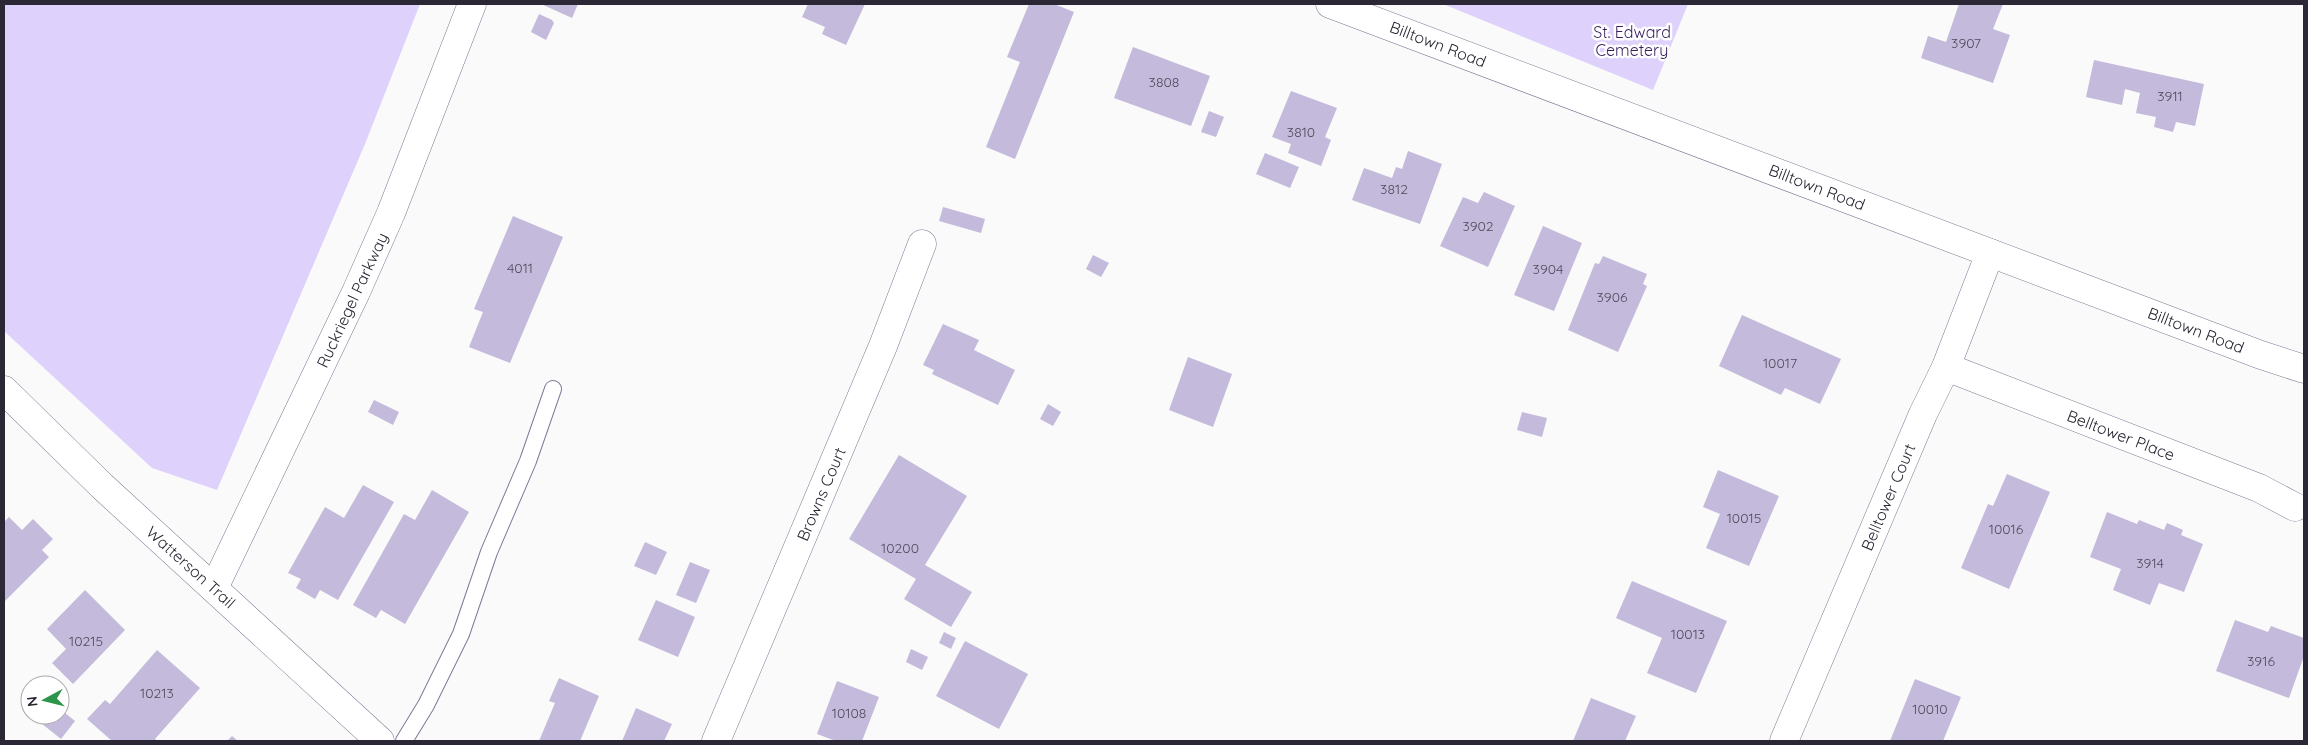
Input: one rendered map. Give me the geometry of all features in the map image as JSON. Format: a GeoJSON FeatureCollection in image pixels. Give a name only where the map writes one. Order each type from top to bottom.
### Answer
{"type":"FeatureCollection","features":[{"type":"Feature","properties":{"kind":"main road","name":"Ruckriegel Parkway"},"geometry":{"type":"LineString","coordinates":[[214,588],[356,292],[391,213],[472,4]]}},
{"type":"Feature","properties":{"kind":"main road","name":"Billtown Road"},"geometry":{"type":"LineString","coordinates":[[1330,4],[2262,355],[2304,369]]}},
{"type":"Feature","properties":{"kind":"main road","name":"Browns Court"},"geometry":{"type":"LineString","coordinates":[[716,741],[879,355],[922,244]]}},
{"type":"Feature","properties":{"kind":"main road","name":"Belltower Court"},"geometry":{"type":"LineString","coordinates":[[1784,741],[1923,414],[1946,367],[1990,252]]}},
{"type":"Feature","properties":{"kind":"main road","name":"Belltower Place"},"geometry":{"type":"LineString","coordinates":[[1946,367],[2259,488],[2295,506]]}},
{"type":"Feature","properties":{"kind":"main road","name":"Watterson Trail"},"geometry":{"type":"LineString","coordinates":[[4,390],[102,486],[380,741]]}},
{"type":"Feature","properties":{"kind":"lane"},"geometry":{"type":"LineString","coordinates":[[404,741],[426,706],[461,634],[489,552],[528,462],[553,389]]}},
{"type":"Feature","properties":{"kind":"green space"},"geometry":{"type":"Polygon","coordinates":[[[4,4],[420,4],[365,144],[217,490],[152,468],[4,331],[4,4]]]}},
{"type":"Feature","properties":{"kind":"green space","name":"St. Edward Cemetery"},"geometry":{"type":"Polygon","coordinates":[[[1443,4],[1688,4],[1653,90],[1443,4]]]}},
{"type":"Feature","properties":{"kind":"building"},"geometry":{"type":"Polygon","coordinates":[[[541,4],[578,4],[572,18],[541,4]]]}},
{"type":"Feature","properties":{"kind":"building"},"geometry":{"type":"Polygon","coordinates":[[[808,4],[865,4],[846,45],[822,34],[825,27],[802,17],[808,4]]]}},
{"type":"Feature","properties":{"kind":"building"},"geometry":{"type":"Polygon","coordinates":[[[1029,4],[1054,4],[1074,12],[1015,159],[986,147],[1020,62],[1007,57],[1029,4]]]}},
{"type":"Feature","properties":{"kind":"building"},"geometry":{"type":"Polygon","coordinates":[[[1959,4],[2003,4],[1993,29],[2010,35],[1993,83],[1921,58],[1928,36],[1946,42],[1959,4]]]}},
{"type":"Feature","properties":{"kind":"building"},"geometry":{"type":"Polygon","coordinates":[[[539,14],[552,20],[554,23],[546,40],[531,32],[539,14]]]}},
{"type":"Feature","properties":{"kind":"building"},"geometry":{"type":"Polygon","coordinates":[[[1133,47],[1210,76],[1191,126],[1114,98],[1133,47]]]}},
{"type":"Feature","properties":{"kind":"building"},"geometry":{"type":"Polygon","coordinates":[[[2094,60],[2204,84],[2195,126],[2176,122],[2173,132],[2154,127],[2156,117],[2136,113],[2140,93],[2125,89],[2122,105],[2086,97],[2094,60]]]}},
{"type":"Feature","properties":{"kind":"building"},"geometry":{"type":"Polygon","coordinates":[[[1291,91],[1337,108],[1325,137],[1331,140],[1321,166],[1288,153],[1291,144],[1272,137],[1291,91]]]}},
{"type":"Feature","properties":{"kind":"building"},"geometry":{"type":"Polygon","coordinates":[[[1209,111],[1224,117],[1216,137],[1201,132],[1209,111]]]}},
{"type":"Feature","properties":{"kind":"building"},"geometry":{"type":"Polygon","coordinates":[[[1408,151],[1442,164],[1420,224],[1352,200],[1364,168],[1392,178],[1396,167],[1402,169],[1408,151]]]}},
{"type":"Feature","properties":{"kind":"building"},"geometry":{"type":"Polygon","coordinates":[[[1265,153],[1299,167],[1290,188],[1256,174],[1265,153]]]}},
{"type":"Feature","properties":{"kind":"building"},"geometry":{"type":"Polygon","coordinates":[[[1484,192],[1515,206],[1488,267],[1440,246],[1463,197],[1478,203],[1484,192]]]}},
{"type":"Feature","properties":{"kind":"building"},"geometry":{"type":"Polygon","coordinates":[[[943,207],[985,219],[981,233],[939,221],[943,207]]]}},
{"type":"Feature","properties":{"kind":"building"},"geometry":{"type":"Polygon","coordinates":[[[513,216],[563,237],[510,363],[469,347],[483,312],[474,309],[513,216]]]}},
{"type":"Feature","properties":{"kind":"building"},"geometry":{"type":"Polygon","coordinates":[[[1543,226],[1582,243],[1554,311],[1514,295],[1543,226]]]}},
{"type":"Feature","properties":{"kind":"building"},"geometry":{"type":"Polygon","coordinates":[[[1093,255],[1109,263],[1101,277],[1086,269],[1093,255]]]}},
{"type":"Feature","properties":{"kind":"building"},"geometry":{"type":"Polygon","coordinates":[[[1603,256],[1647,274],[1643,284],[1647,286],[1618,352],[1568,330],[1595,263],[1599,264],[1603,256]]]}},
{"type":"Feature","properties":{"kind":"building"},"geometry":{"type":"Polygon","coordinates":[[[1742,315],[1841,359],[1820,404],[1785,388],[1781,395],[1719,366],[1742,315]]]}},
{"type":"Feature","properties":{"kind":"building"},"geometry":{"type":"Polygon","coordinates":[[[943,324],[979,340],[974,350],[1015,370],[998,405],[932,374],[934,370],[923,365],[943,324]]]}},
{"type":"Feature","properties":{"kind":"building"},"geometry":{"type":"Polygon","coordinates":[[[1188,357],[1232,374],[1213,427],[1169,410],[1188,357]]]}},
{"type":"Feature","properties":{"kind":"building"},"geometry":{"type":"Polygon","coordinates":[[[374,400],[399,412],[393,425],[368,412],[374,400]]]}},
{"type":"Feature","properties":{"kind":"building"},"geometry":{"type":"Polygon","coordinates":[[[1048,404],[1061,412],[1053,426],[1040,419],[1048,404]]]}},
{"type":"Feature","properties":{"kind":"building"},"geometry":{"type":"Polygon","coordinates":[[[1522,412],[1547,418],[1542,437],[1517,430],[1522,412]]]}},
{"type":"Feature","properties":{"kind":"building"},"geometry":{"type":"Polygon","coordinates":[[[899,455],[967,496],[925,565],[972,592],[951,627],[904,599],[916,579],[849,539],[899,455]]]}},
{"type":"Feature","properties":{"kind":"building"},"geometry":{"type":"Polygon","coordinates":[[[1718,470],[1779,496],[1749,566],[1706,548],[1720,514],[1703,507],[1718,470]]]}},
{"type":"Feature","properties":{"kind":"building"},"geometry":{"type":"Polygon","coordinates":[[[2007,474],[2050,492],[2009,589],[1961,568],[1988,504],[1993,506],[2007,474]]]}},
{"type":"Feature","properties":{"kind":"building"},"geometry":{"type":"Polygon","coordinates":[[[363,485],[394,502],[338,600],[320,590],[315,599],[296,588],[301,579],[288,573],[325,507],[344,518],[363,485]]]}},
{"type":"Feature","properties":{"kind":"building"},"geometry":{"type":"Polygon","coordinates":[[[432,490],[469,512],[405,624],[381,610],[376,618],[353,605],[404,514],[415,520],[432,490]]]}},
{"type":"Feature","properties":{"kind":"building"},"geometry":{"type":"Polygon","coordinates":[[[2107,512],[2137,524],[2139,520],[2164,530],[2167,523],[2183,530],[2181,535],[2203,544],[2184,592],[2159,583],[2150,605],[2113,590],[2121,569],[2090,557],[2107,512]]]}},
{"type":"Feature","properties":{"kind":"building"},"geometry":{"type":"Polygon","coordinates":[[[9,517],[22,530],[33,519],[53,539],[42,550],[49,557],[4,602],[4,522],[9,517]]]}},
{"type":"Feature","properties":{"kind":"building"},"geometry":{"type":"Polygon","coordinates":[[[645,542],[667,552],[656,575],[634,566],[645,542]]]}},
{"type":"Feature","properties":{"kind":"building"},"geometry":{"type":"Polygon","coordinates":[[[690,562],[710,570],[696,603],[676,595],[690,562]]]}},
{"type":"Feature","properties":{"kind":"building"},"geometry":{"type":"Polygon","coordinates":[[[1632,581],[1727,621],[1696,693],[1647,673],[1662,638],[1616,618],[1632,581]]]}},
{"type":"Feature","properties":{"kind":"building"},"geometry":{"type":"Polygon","coordinates":[[[85,590],[125,630],[73,684],[70,681],[70,675],[64,675],[52,663],[66,649],[47,629],[85,590]]]}},
{"type":"Feature","properties":{"kind":"building"},"geometry":{"type":"Polygon","coordinates":[[[656,600],[695,617],[678,657],[638,640],[656,600]]]}},
{"type":"Feature","properties":{"kind":"building"},"geometry":{"type":"Polygon","coordinates":[[[2235,620],[2268,632],[2271,626],[2304,638],[2304,656],[2289,698],[2216,671],[2235,620]]]}},
{"type":"Feature","properties":{"kind":"building"},"geometry":{"type":"Polygon","coordinates":[[[944,632],[956,638],[951,649],[939,643],[944,632]]]}},
{"type":"Feature","properties":{"kind":"building"},"geometry":{"type":"Polygon","coordinates":[[[965,641],[1028,674],[999,729],[936,696],[965,641]]]}},
{"type":"Feature","properties":{"kind":"building"},"geometry":{"type":"Polygon","coordinates":[[[911,649],[928,657],[922,670],[906,662],[911,649]]]}},
{"type":"Feature","properties":{"kind":"building"},"geometry":{"type":"Polygon","coordinates":[[[157,650],[200,688],[155,739],[158,741],[112,741],[87,719],[105,700],[110,704],[157,650]]]}},
{"type":"Feature","properties":{"kind":"building"},"geometry":{"type":"Polygon","coordinates":[[[559,678],[599,696],[580,741],[539,741],[555,703],[549,701],[559,678]]]}},
{"type":"Feature","properties":{"kind":"building"},"geometry":{"type":"Polygon","coordinates":[[[1915,679],[1961,697],[1943,741],[1890,741],[1915,679]]]}},
{"type":"Feature","properties":{"kind":"building"},"geometry":{"type":"Polygon","coordinates":[[[837,681],[879,697],[862,741],[836,741],[817,734],[837,681]]]}},
{"type":"Feature","properties":{"kind":"building"},"geometry":{"type":"Polygon","coordinates":[[[1591,698],[1636,716],[1625,741],[1573,741],[1591,698]]]}},
{"type":"Feature","properties":{"kind":"building"},"geometry":{"type":"Polygon","coordinates":[[[636,708],[672,724],[664,741],[622,741],[636,708]]]}},
{"type":"Feature","properties":{"kind":"building"},"geometry":{"type":"Polygon","coordinates":[[[70,717],[75,721],[61,739],[44,725],[70,725],[70,717]]]}},
{"type":"Feature","properties":{"kind":"building"},"geometry":{"type":"Polygon","coordinates":[[[232,736],[238,741],[227,741],[232,736]]]}}]}
